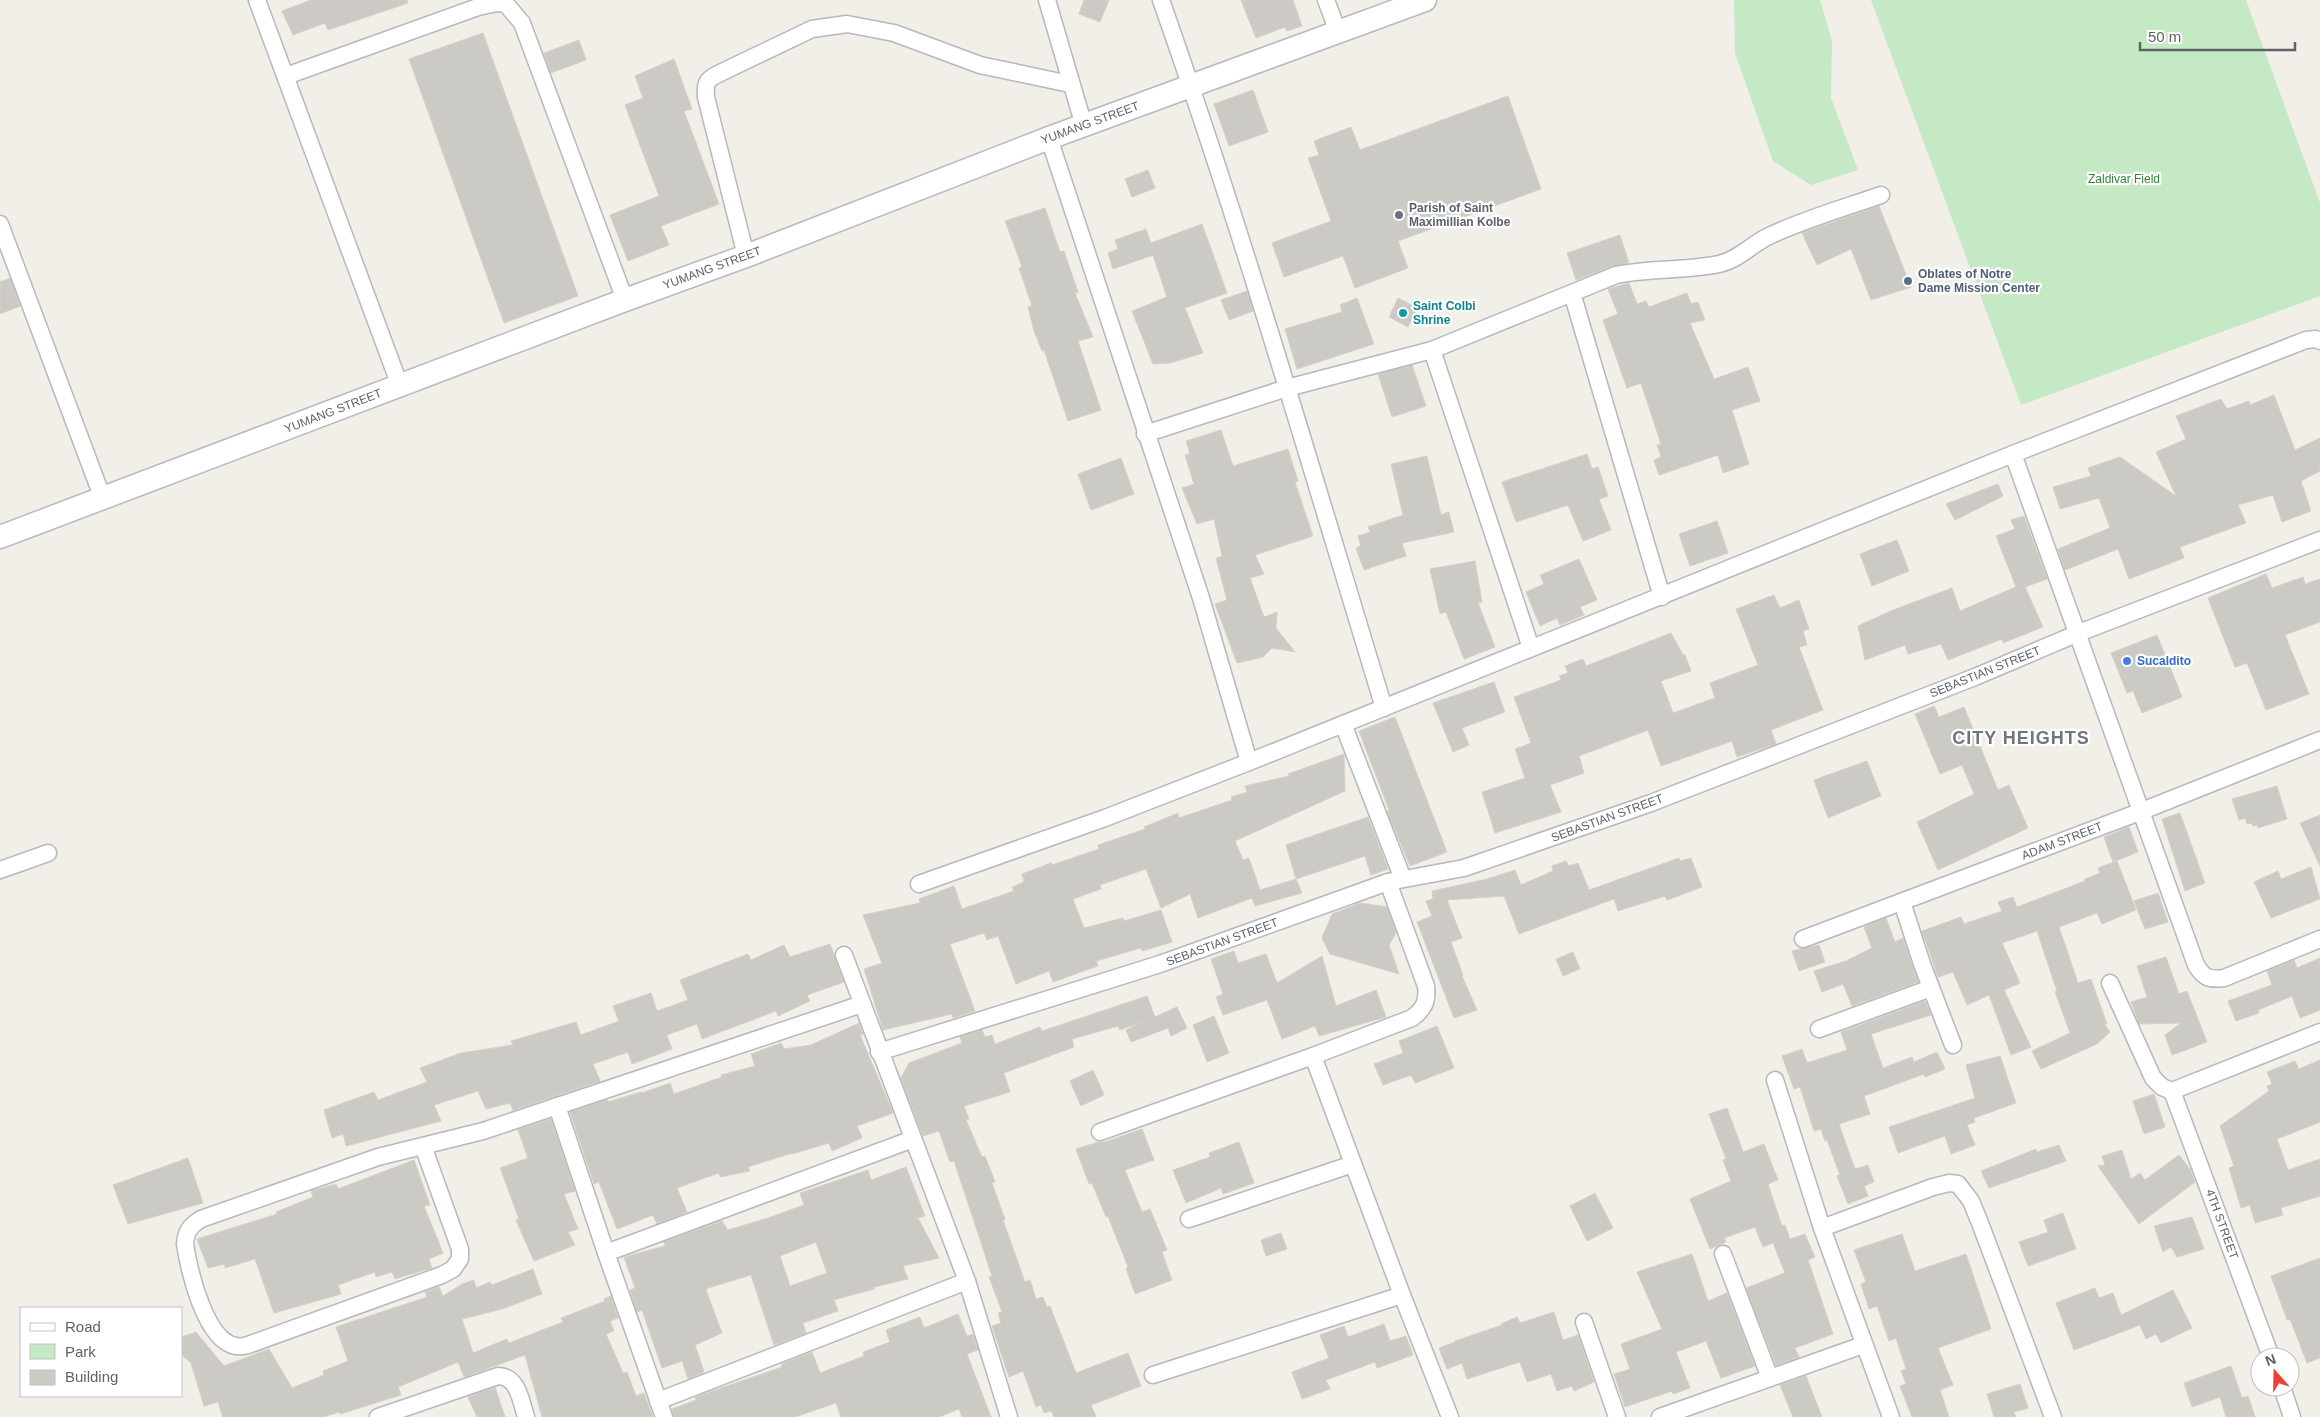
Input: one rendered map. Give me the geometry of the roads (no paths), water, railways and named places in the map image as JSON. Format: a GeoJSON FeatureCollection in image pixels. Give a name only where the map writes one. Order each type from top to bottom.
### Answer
{"type":"FeatureCollection","features":[{"type":"Feature","properties":{"kind":"main road","name":"YUMANG STREET"},"geometry":{"type":"LineString","coordinates":[[0,537],[746,256],[1049,138],[1425,0]]}},
{"type":"Feature","properties":{"kind":"street"},"geometry":{"type":"LineString","coordinates":[[257,0],[400,386]]}},
{"type":"Feature","properties":{"kind":"street"},"geometry":{"type":"LineString","coordinates":[[1047,0],[1070,84],[1084,126]]}},
{"type":"Feature","properties":{"kind":"street"},"geometry":{"type":"LineString","coordinates":[[1161,0],[1192,86],[1287,388],[1384,708]]}},
{"type":"Feature","properties":{"kind":"street"},"geometry":{"type":"LineString","coordinates":[[1326,0],[1338,32]]}},
{"type":"Feature","properties":{"kind":"street"},"geometry":{"type":"LineString","coordinates":[[286,76],[478,7],[497,3],[506,4],[522,23],[625,300]]}},
{"type":"Feature","properties":{"kind":"street"},"geometry":{"type":"LineString","coordinates":[[746,256],[706,97],[705,86],[708,79],[812,29],[847,24],[894,33],[980,65],[1070,84]]}},
{"type":"Feature","properties":{"kind":"street"},"geometry":{"type":"LineString","coordinates":[[1049,138],[1145,434],[1201,598],[1248,762]]}},
{"type":"Feature","properties":{"kind":"street"},"geometry":{"type":"LineString","coordinates":[[1145,434],[1287,388],[1432,350],[1616,275],[1720,264],[1734,259],[1768,237],[1881,195]]}},
{"type":"Feature","properties":{"kind":"street"},"geometry":{"type":"LineString","coordinates":[[0,224],[103,499]]}},
{"type":"Feature","properties":{"kind":"street"},"geometry":{"type":"LineString","coordinates":[[1572,293],[1662,597]]}},
{"type":"Feature","properties":{"kind":"street"},"geometry":{"type":"LineString","coordinates":[[919,884],[1105,818],[1662,597],[2013,454],[2315,338]]}},
{"type":"Feature","properties":{"kind":"street"},"geometry":{"type":"LineString","coordinates":[[1432,350],[1531,648]]}},
{"type":"Feature","properties":{"kind":"street"},"geometry":{"type":"LineString","coordinates":[[2013,454],[2076,634],[2142,811],[2166,884],[2196,965],[2202,975],[2210,980],[2224,978],[2320,939]]}},
{"type":"Feature","properties":{"kind":"street","name":"SEBASTIAN STREET"},"geometry":{"type":"LineString","coordinates":[[879,1052],[1160,964],[1395,880],[1464,868],[1651,803],[1975,677],[2076,634],[2320,540]]}},
{"type":"Feature","properties":{"kind":"street"},"geometry":{"type":"LineString","coordinates":[[1100,1132],[1313,1056],[1412,1018],[1425,1005],[1427,998],[1426,986],[1395,880],[1343,724]]}},
{"type":"Feature","properties":{"kind":"street","name":"ADAM STREET"},"geometry":{"type":"LineString","coordinates":[[1803,939],[2142,811],[2320,740]]}},
{"type":"Feature","properties":{"kind":"street"},"geometry":{"type":"LineString","coordinates":[[0,870],[48,853]]}},
{"type":"Feature","properties":{"kind":"street"},"geometry":{"type":"LineString","coordinates":[[1902,902],[1952,1045]]}},
{"type":"Feature","properties":{"kind":"street"},"geometry":{"type":"LineString","coordinates":[[844,955],[967,1281],[1009,1417]]}},
{"type":"Feature","properties":{"kind":"street"},"geometry":{"type":"LineString","coordinates":[[2110,983],[2153,1078],[2162,1087],[2172,1091],[2320,1032]]}},
{"type":"Feature","properties":{"kind":"street"},"geometry":{"type":"LineString","coordinates":[[1819,1030],[1931,988]]}},
{"type":"Feature","properties":{"kind":"street"},"geometry":{"type":"LineString","coordinates":[[423,1146],[460,1249],[460,1259],[453,1269],[248,1345],[235,1346],[225,1341],[214,1330],[202,1308],[187,1256],[186,1234],[191,1225],[201,1218],[378,1157],[483,1131],[862,1004]]}},
{"type":"Feature","properties":{"kind":"street"},"geometry":{"type":"LineString","coordinates":[[1313,1056],[1402,1295],[1450,1417]]}},
{"type":"Feature","properties":{"kind":"street"},"geometry":{"type":"LineString","coordinates":[[1775,1080],[1822,1228],[1863,1345],[1891,1417]]}},
{"type":"Feature","properties":{"kind":"street","name":"4TH STREET"},"geometry":{"type":"LineString","coordinates":[[2172,1091],[2268,1347]]}},
{"type":"Feature","properties":{"kind":"street"},"geometry":{"type":"LineString","coordinates":[[557,1106],[664,1417]]}},
{"type":"Feature","properties":{"kind":"street"},"geometry":{"type":"LineString","coordinates":[[606,1253],[913,1139]]}},
{"type":"Feature","properties":{"kind":"street"},"geometry":{"type":"LineString","coordinates":[[1189,1219],[1353,1164]]}},
{"type":"Feature","properties":{"kind":"street"},"geometry":{"type":"LineString","coordinates":[[1822,1228],[1933,1187],[1949,1183],[1958,1184],[1970,1201],[1980,1222],[2053,1417]]}},
{"type":"Feature","properties":{"kind":"street"},"geometry":{"type":"LineString","coordinates":[[1724,1254],[1770,1378]]}},
{"type":"Feature","properties":{"kind":"street"},"geometry":{"type":"LineString","coordinates":[[658,1401],[967,1281]]}},
{"type":"Feature","properties":{"kind":"street"},"geometry":{"type":"LineString","coordinates":[[1153,1375],[1402,1295]]}},
{"type":"Feature","properties":{"kind":"street"},"geometry":{"type":"LineString","coordinates":[[1584,1322],[1617,1417]]}},
{"type":"Feature","properties":{"kind":"street"},"geometry":{"type":"LineString","coordinates":[[1660,1417],[1863,1345]]}},
{"type":"Feature","properties":{"kind":"street"},"geometry":{"type":"LineString","coordinates":[[378,1417],[498,1376],[506,1376],[512,1380],[526,1417]]}},
{"type":"Feature","properties":{"kind":"street"},"geometry":{"type":"LineString","coordinates":[[2285,1397],[2292,1417]]}},
{"type":"Feature","properties":{"kind":"place","name":"Parish of Saint Maximillian Kolbe"},"geometry":{"type":"Point","coordinates":[1399,215]}},
{"type":"Feature","properties":{"kind":"place","name":"Oblates of Notre Dame Mission Center"},"geometry":{"type":"Point","coordinates":[1908,281]}},
{"type":"Feature","properties":{"kind":"place","name":"Saint Colbi Shrine"},"geometry":{"type":"Point","coordinates":[1403,313]}},
{"type":"Feature","properties":{"kind":"place","name":"Sucaldito"},"geometry":{"type":"Point","coordinates":[2127,661]}},
{"type":"Feature","properties":{"kind":"district","name":"CITY HEIGHTS"},"geometry":{"type":"Point","coordinates":[2021,738]}},
{"type":"Feature","properties":{"kind":"park label","name":"Zaldivar Field"},"geometry":{"type":"Point","coordinates":[2124,179]}}]}
